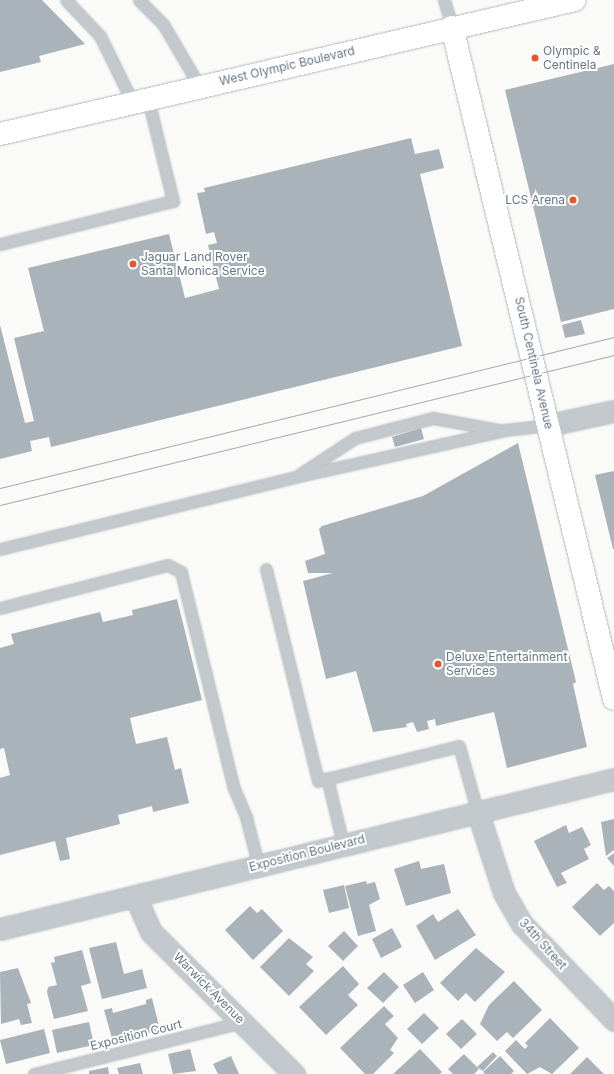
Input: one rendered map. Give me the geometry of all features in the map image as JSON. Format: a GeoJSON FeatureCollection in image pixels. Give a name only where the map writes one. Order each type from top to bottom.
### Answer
{"type":"FeatureCollection","features":[{"type":"Feature","properties":{"kind":"street","name":"West Olympic Boulevard"},"geometry":{"type":"LineString","coordinates":[[0,134],[452,27],[575,0]]}},
{"type":"Feature","properties":{"kind":"street","name":"South Centinela Avenue"},"geometry":{"type":"LineString","coordinates":[[452,27],[614,699]]}},
{"type":"Feature","properties":{"kind":"street"},"geometry":{"type":"LineString","coordinates":[[549,425],[614,411]]}},
{"type":"Feature","properties":{"kind":"street","name":"Exposition Boulevard"},"geometry":{"type":"LineString","coordinates":[[0,929],[477,810],[614,779]]}},
{"type":"Feature","properties":{"kind":"street","name":"34th Street"},"geometry":{"type":"LineString","coordinates":[[477,810],[502,886],[522,924],[614,1020]]}},
{"type":"Feature","properties":{"kind":"street","name":"Warwick Avenue"},"geometry":{"type":"LineString","coordinates":[[135,896],[151,932],[294,1074]]}},
{"type":"Feature","properties":{"kind":"lane"},"geometry":{"type":"LineString","coordinates":[[0,244],[173,201],[140,101],[100,36],[66,0]]}},
{"type":"Feature","properties":{"kind":"lane"},"geometry":{"type":"LineString","coordinates":[[139,0],[163,24],[200,87]]}},
{"type":"Feature","properties":{"kind":"lane"},"geometry":{"type":"LineString","coordinates":[[444,0],[452,27]]}},
{"type":"Feature","properties":{"kind":"lane"},"geometry":{"type":"LineString","coordinates":[[295,477],[354,438],[433,418],[505,430]]}},
{"type":"Feature","properties":{"kind":"lane"},"geometry":{"type":"LineString","coordinates":[[0,549],[295,477],[505,430],[549,425]]}},
{"type":"Feature","properties":{"kind":"lane"},"geometry":{"type":"LineString","coordinates":[[0,608],[168,565],[181,572],[233,786],[246,817],[258,864]]}},
{"type":"Feature","properties":{"kind":"lane"},"geometry":{"type":"LineString","coordinates":[[266,569],[318,780],[459,746],[477,810]]}},
{"type":"Feature","properties":{"kind":"lane"},"geometry":{"type":"LineString","coordinates":[[327,778],[343,844]]}},
{"type":"Feature","properties":{"kind":"lane","name":"Exposition Court"},"geometry":{"type":"LineString","coordinates":[[34,1074],[243,1022]]}},
{"type":"Feature","properties":{"kind":"building"},"geometry":{"type":"Polygon","coordinates":[[[0,0],[42,0],[85,44],[39,56],[41,62],[0,72],[0,0]]]}},
{"type":"Feature","properties":{"kind":"building","name":"LCS Arena"},"geometry":{"type":"Polygon","coordinates":[[[614,64],[614,309],[561,322],[505,90],[614,64]]]}},
{"type":"Feature","properties":{"kind":"building"},"geometry":{"type":"Polygon","coordinates":[[[411,138],[415,154],[439,149],[444,168],[420,174],[462,346],[51,447],[49,437],[30,441],[32,451],[0,459],[0,325],[25,423],[34,421],[14,338],[44,331],[28,268],[169,234],[185,298],[219,289],[208,245],[217,243],[214,232],[206,234],[197,193],[205,192],[204,188],[411,138]]]}},
{"type":"Feature","properties":{"kind":"building"},"geometry":{"type":"Polygon","coordinates":[[[581,320],[585,334],[565,338],[562,325],[581,320]]]}},
{"type":"Feature","properties":{"kind":"building"},"geometry":{"type":"Polygon","coordinates":[[[421,428],[424,439],[395,447],[392,437],[421,428]]]}},
{"type":"Feature","properties":{"kind":"building"},"geometry":{"type":"Polygon","coordinates":[[[518,443],[576,682],[573,684],[587,747],[507,768],[494,712],[436,726],[435,719],[427,721],[429,729],[417,732],[413,722],[406,724],[407,727],[373,732],[356,671],[326,679],[303,581],[333,573],[308,573],[305,561],[325,554],[319,529],[322,526],[423,496],[518,443]]]}},
{"type":"Feature","properties":{"kind":"building"},"geometry":{"type":"Polygon","coordinates":[[[614,471],[614,549],[613,549],[595,475],[614,471]]]}},
{"type":"Feature","properties":{"kind":"building"},"geometry":{"type":"Polygon","coordinates":[[[177,599],[202,700],[130,718],[136,744],[167,737],[175,770],[181,768],[189,803],[153,812],[152,806],[118,815],[120,824],[66,838],[70,859],[60,861],[55,841],[0,855],[0,778],[10,775],[4,748],[0,749],[0,648],[14,644],[11,634],[100,612],[103,622],[133,615],[132,610],[177,599]]]}},
{"type":"Feature","properties":{"kind":"building"},"geometry":{"type":"Polygon","coordinates":[[[614,819],[614,850],[606,856],[601,822],[614,819]]]}},
{"type":"Feature","properties":{"kind":"building"},"geometry":{"type":"Polygon","coordinates":[[[566,825],[569,833],[582,827],[591,845],[584,849],[589,859],[561,873],[567,883],[557,887],[534,841],[566,825]]]}},
{"type":"Feature","properties":{"kind":"building"},"geometry":{"type":"Polygon","coordinates":[[[614,853],[614,866],[607,858],[614,853]]]}},
{"type":"Feature","properties":{"kind":"building"},"geometry":{"type":"Polygon","coordinates":[[[419,861],[421,869],[444,864],[451,893],[406,906],[394,869],[419,861]]]}},
{"type":"Feature","properties":{"kind":"building"},"geometry":{"type":"Polygon","coordinates":[[[366,881],[367,884],[375,882],[380,899],[369,905],[376,931],[358,936],[345,886],[366,881]]]}},
{"type":"Feature","properties":{"kind":"building"},"geometry":{"type":"Polygon","coordinates":[[[597,883],[604,890],[609,886],[614,891],[614,923],[600,936],[572,907],[597,883]]]}},
{"type":"Feature","properties":{"kind":"building"},"geometry":{"type":"Polygon","coordinates":[[[344,885],[349,908],[329,913],[323,890],[344,885]]]}},
{"type":"Feature","properties":{"kind":"building"},"geometry":{"type":"Polygon","coordinates":[[[250,906],[257,913],[262,909],[283,931],[253,960],[225,930],[250,906]]]}},
{"type":"Feature","properties":{"kind":"building"},"geometry":{"type":"Polygon","coordinates":[[[458,909],[476,935],[435,960],[416,926],[433,914],[438,922],[458,909]]]}},
{"type":"Feature","properties":{"kind":"building"},"geometry":{"type":"Polygon","coordinates":[[[392,928],[402,947],[381,958],[372,939],[392,928]]]}},
{"type":"Feature","properties":{"kind":"building"},"geometry":{"type":"Polygon","coordinates":[[[344,931],[358,946],[343,961],[328,946],[344,931]]]}},
{"type":"Feature","properties":{"kind":"building"},"geometry":{"type":"Polygon","coordinates":[[[289,938],[313,957],[306,964],[314,971],[289,996],[260,967],[289,938]]]}},
{"type":"Feature","properties":{"kind":"building"},"geometry":{"type":"Polygon","coordinates":[[[116,942],[124,974],[142,969],[147,988],[102,999],[89,948],[116,942]]]}},
{"type":"Feature","properties":{"kind":"building"},"geometry":{"type":"Polygon","coordinates":[[[476,948],[505,972],[475,1002],[466,993],[458,1001],[440,983],[476,948]]]}},
{"type":"Feature","properties":{"kind":"building"},"geometry":{"type":"Polygon","coordinates":[[[82,950],[91,983],[81,986],[88,1011],[54,1019],[47,992],[48,987],[57,985],[51,963],[55,962],[54,957],[82,950]]]}},
{"type":"Feature","properties":{"kind":"building"},"geometry":{"type":"Polygon","coordinates":[[[343,966],[359,984],[348,995],[358,1005],[326,1035],[299,1007],[343,966]]]}},
{"type":"Feature","properties":{"kind":"building"},"geometry":{"type":"Polygon","coordinates":[[[18,968],[31,1003],[27,1004],[32,1023],[21,1025],[19,1019],[1,1024],[0,972],[18,968]]]}},
{"type":"Feature","properties":{"kind":"building"},"geometry":{"type":"Polygon","coordinates":[[[384,972],[399,987],[383,1003],[367,988],[384,972]]]}},
{"type":"Feature","properties":{"kind":"building"},"geometry":{"type":"Polygon","coordinates":[[[423,972],[434,990],[415,1003],[403,985],[423,972]]]}},
{"type":"Feature","properties":{"kind":"building"},"geometry":{"type":"Polygon","coordinates":[[[514,981],[542,1010],[513,1038],[507,1032],[497,1041],[480,1024],[489,1005],[514,981]]]}},
{"type":"Feature","properties":{"kind":"building"},"geometry":{"type":"Polygon","coordinates":[[[152,998],[160,1030],[113,1042],[104,1010],[112,1008],[113,1013],[146,1004],[146,1000],[152,998]]]}},
{"type":"Feature","properties":{"kind":"building"},"geometry":{"type":"Polygon","coordinates":[[[384,1006],[394,1016],[385,1024],[398,1038],[390,1050],[394,1053],[373,1074],[365,1074],[340,1048],[384,1006]]]}},
{"type":"Feature","properties":{"kind":"building"},"geometry":{"type":"Polygon","coordinates":[[[424,1013],[439,1028],[422,1044],[407,1029],[424,1013]]]}},
{"type":"Feature","properties":{"kind":"building"},"geometry":{"type":"Polygon","coordinates":[[[550,1018],[579,1048],[552,1074],[540,1067],[527,1074],[505,1051],[516,1040],[525,1049],[528,1046],[525,1043],[550,1018]]]}},
{"type":"Feature","properties":{"kind":"building"},"geometry":{"type":"Polygon","coordinates":[[[462,1019],[477,1034],[461,1049],[446,1034],[462,1019]]]}},
{"type":"Feature","properties":{"kind":"building"},"geometry":{"type":"Polygon","coordinates":[[[89,1022],[94,1045],[57,1053],[52,1030],[89,1022]]]}},
{"type":"Feature","properties":{"kind":"building"},"geometry":{"type":"Polygon","coordinates":[[[44,1029],[50,1053],[6,1064],[0,1040],[44,1029]]]}},
{"type":"Feature","properties":{"kind":"building"},"geometry":{"type":"Polygon","coordinates":[[[190,1049],[196,1071],[173,1074],[168,1054],[190,1049]]]}},
{"type":"Feature","properties":{"kind":"building"},"geometry":{"type":"Polygon","coordinates":[[[420,1049],[442,1072],[440,1074],[393,1074],[420,1049]]]}},
{"type":"Feature","properties":{"kind":"building"},"geometry":{"type":"Polygon","coordinates":[[[493,1052],[497,1056],[483,1071],[477,1067],[493,1052]]]}},
{"type":"Feature","properties":{"kind":"building"},"geometry":{"type":"Polygon","coordinates":[[[464,1054],[479,1069],[474,1074],[453,1074],[448,1069],[464,1054]]]}},
{"type":"Feature","properties":{"kind":"building"},"geometry":{"type":"Polygon","coordinates":[[[231,1056],[239,1074],[218,1074],[213,1064],[231,1056]]]}},
{"type":"Feature","properties":{"kind":"building"},"geometry":{"type":"Polygon","coordinates":[[[500,1056],[514,1071],[511,1074],[485,1074],[483,1072],[500,1056]]]}},
{"type":"Feature","properties":{"kind":"building"},"geometry":{"type":"Polygon","coordinates":[[[587,1057],[604,1074],[570,1074],[587,1057]]]}},
{"type":"Feature","properties":{"kind":"building"},"geometry":{"type":"Polygon","coordinates":[[[140,1063],[143,1074],[119,1074],[117,1068],[140,1063]]]}},
{"type":"Feature","properties":{"kind":"building"},"geometry":{"type":"Polygon","coordinates":[[[108,1067],[109,1074],[89,1074],[89,1071],[108,1067]]]}},
{"type":"Feature","properties":{"kind":"tram line"},"geometry":{"type":"LineString","coordinates":[[0,488],[614,337]]}},
{"type":"Feature","properties":{"kind":"tram line"},"geometry":{"type":"LineString","coordinates":[[0,505],[614,355]]}},
{"type":"Feature","properties":{"kind":"place","name":"Olympic & Centinela"},"geometry":{"type":"Point","coordinates":[535,58]}},
{"type":"Feature","properties":{"kind":"place","name":"LCS Arena"},"geometry":{"type":"Point","coordinates":[573,200]}},
{"type":"Feature","properties":{"kind":"place","name":"Jaguar Land Rover Santa Monica Service"},"geometry":{"type":"Point","coordinates":[133,264]}},
{"type":"Feature","properties":{"kind":"place","name":"Deluxe Entertainment Services"},"geometry":{"type":"Point","coordinates":[438,664]}}]}
